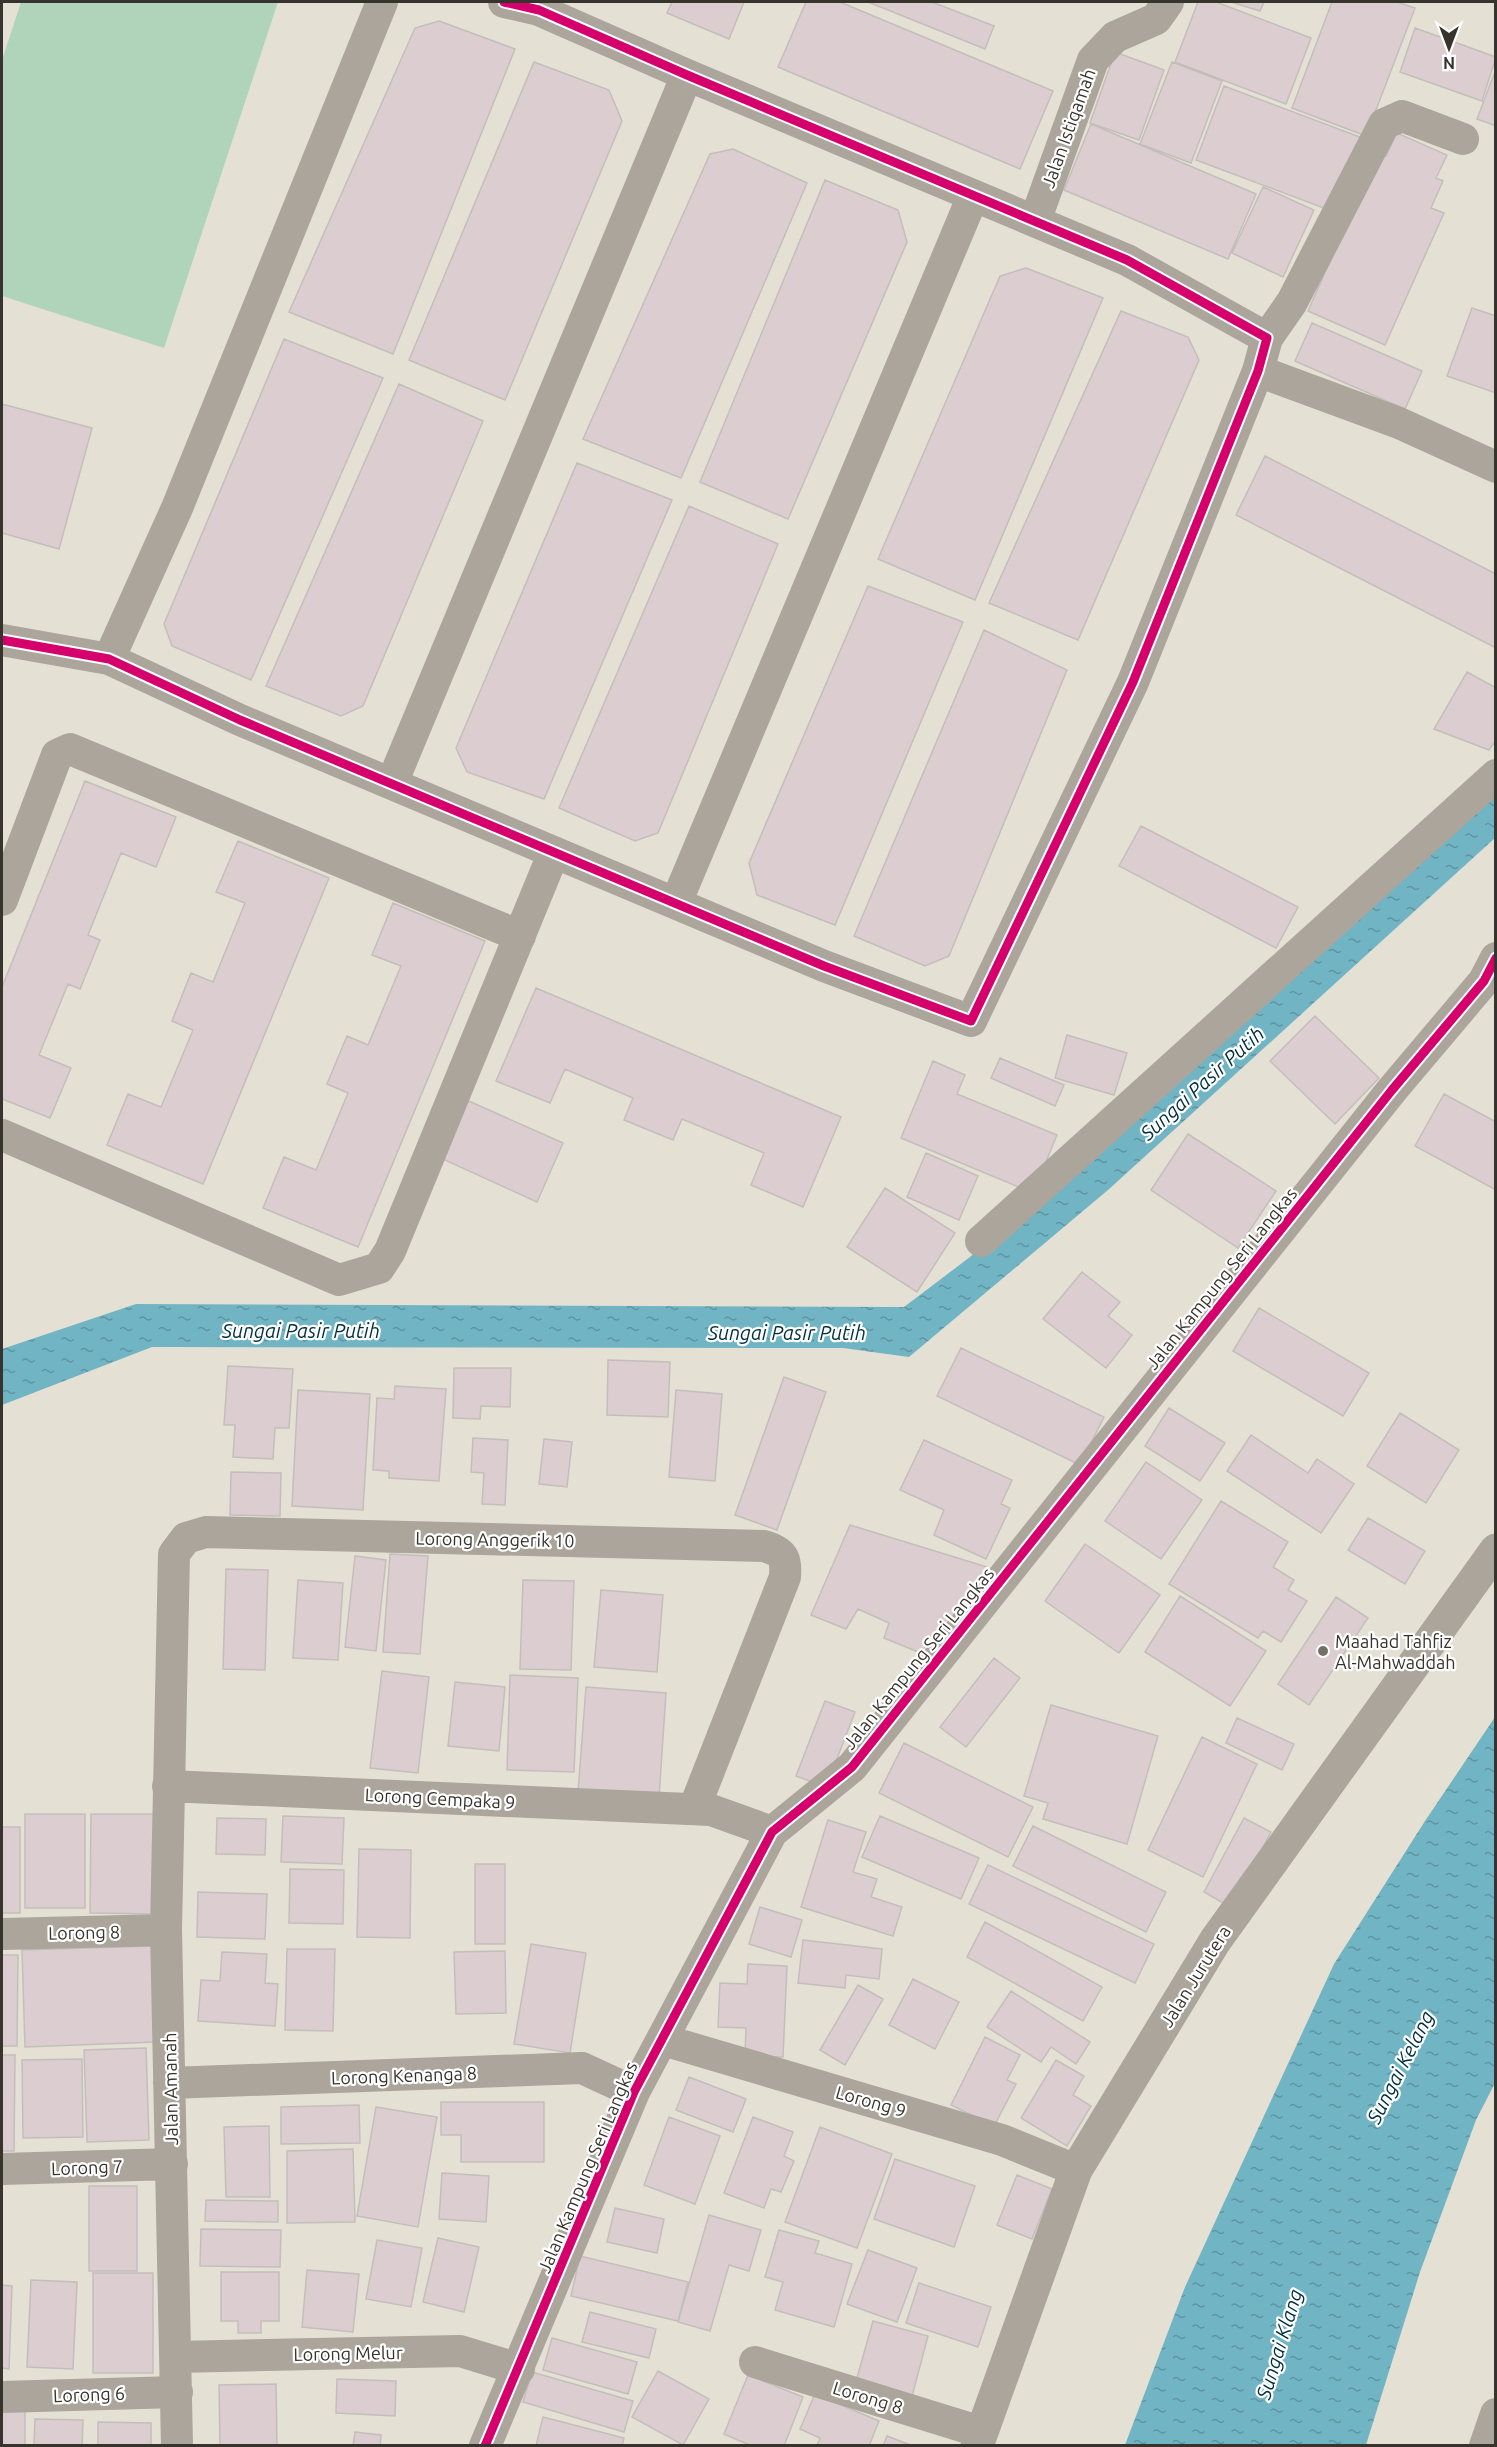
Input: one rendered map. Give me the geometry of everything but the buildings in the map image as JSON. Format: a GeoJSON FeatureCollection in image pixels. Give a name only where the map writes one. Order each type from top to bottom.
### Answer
{"type":"FeatureCollection","features":[{"type":"Feature","properties":{"kind":"street"},"geometry":{"type":"LineString","coordinates":[[109,659],[189,479],[382,2]]}},
{"type":"Feature","properties":{"kind":"street"},"geometry":{"type":"LineString","coordinates":[[504,2],[539,10],[687,75],[1127,260],[1267,338]]}},
{"type":"Feature","properties":{"kind":"street","name":"Jalan Istiqamah"},"geometry":{"type":"LineString","coordinates":[[1035,221],[1093,60],[1115,37],[1156,20],[1168,2]]}},
{"type":"Feature","properties":{"kind":"street"},"geometry":{"type":"LineString","coordinates":[[392,783],[687,75]]}},
{"type":"Feature","properties":{"kind":"street"},"geometry":{"type":"LineString","coordinates":[[2,640],[109,659],[240,720],[824,966],[971,1021],[1133,682],[1258,371],[1267,338],[1292,302],[1384,124],[1402,116],[1463,139]]}},
{"type":"Feature","properties":{"kind":"street"},"geometry":{"type":"LineString","coordinates":[[676,903],[973,196]]}},
{"type":"Feature","properties":{"kind":"street"},"geometry":{"type":"LineString","coordinates":[[1258,371],[1399,423],[1496,467]]}},
{"type":"Feature","properties":{"kind":"street"},"geometry":{"type":"LineString","coordinates":[[2,900],[57,755],[70,749],[520,936]]}},
{"type":"Feature","properties":{"kind":"street"},"geometry":{"type":"LineString","coordinates":[[981,1241],[1496,775]]}},
{"type":"Feature","properties":{"kind":"street"},"geometry":{"type":"LineString","coordinates":[[2,1135],[339,1280],[379,1268],[390,1251],[554,852]]}},
{"type":"Feature","properties":{"kind":"street","name":"Jalan Kampung Seri Langkas"},"geometry":{"type":"LineString","coordinates":[[484,2445],[507,2366],[627,2089],[663,2040],[758,1826],[852,1767],[1392,1090],[1484,981],[1496,958]]}},
{"type":"Feature","properties":{"kind":"street","name":"Lorong Anggerik 10"},"geometry":{"type":"LineString","coordinates":[[168,1786],[174,1554],[186,1538],[206,1533],[764,1546],[777,1550],[786,1561],[785,1578],[702,1810]]}},
{"type":"Feature","properties":{"kind":"street","name":"Jalan Jurutera"},"geometry":{"type":"LineString","coordinates":[[979,2439],[1076,2170],[1215,1941],[1496,1550]]}},
{"type":"Feature","properties":{"kind":"street","name":"Lorong Cempaka 9"},"geometry":{"type":"LineString","coordinates":[[168,1786],[702,1810],[758,1826]]}},
{"type":"Feature","properties":{"kind":"street","name":"Jalan Amanah"},"geometry":{"type":"LineString","coordinates":[[168,1786],[166,1930],[177,2445]]}},
{"type":"Feature","properties":{"kind":"street","name":"Lorong 8"},"geometry":{"type":"LineString","coordinates":[[2,1934],[166,1930]]}},
{"type":"Feature","properties":{"kind":"street","name":"Lorong 9"},"geometry":{"type":"LineString","coordinates":[[663,2040],[1002,2139],[1076,2170]]}},
{"type":"Feature","properties":{"kind":"street","name":"Lorong Kenanga 8"},"geometry":{"type":"LineString","coordinates":[[169,2083],[582,2068],[627,2089]]}},
{"type":"Feature","properties":{"kind":"street","name":"Lorong 7"},"geometry":{"type":"LineString","coordinates":[[2,2169],[172,2164]]}},
{"type":"Feature","properties":{"kind":"street","name":"Lorong Melur"},"geometry":{"type":"LineString","coordinates":[[175,2357],[460,2351],[507,2366]]}},
{"type":"Feature","properties":{"kind":"street","name":"Lorong 8"},"geometry":{"type":"LineString","coordinates":[[755,2362],[979,2439]]}},
{"type":"Feature","properties":{"kind":"street","name":"Lorong 6"},"geometry":{"type":"LineString","coordinates":[[2,2397],[177,2392]]}},
{"type":"Feature","properties":{"kind":"street"},"geometry":{"type":"LineString","coordinates":[[1485,2445],[1496,2414]]}},
{"type":"Feature","properties":{"kind":"green space"},"geometry":{"type":"Polygon","coordinates":[[[21,2],[278,2],[164,348],[2,296],[2,60],[21,2]]]}},
{"type":"Feature","properties":{"kind":"water","name":"Sungai Pasir Putih"},"geometry":{"type":"Polygon","coordinates":[[[1495,782],[1495,838],[1108,1190],[909,1357],[843,1348],[152,1347],[2,1405],[2,1349],[136,1304],[904,1307],[970,1257],[1495,782]]]}},
{"type":"Feature","properties":{"kind":"water"},"geometry":{"type":"Polygon","coordinates":[[[1495,1717],[1495,2083],[1476,2120],[1420,2272],[1366,2445],[1125,2445],[1185,2287],[1334,1964],[1425,1821],[1495,1717]]]}},
{"type":"Feature","properties":{"kind":"cycle path"},"geometry":{"type":"LineString","coordinates":[[2,640],[109,659],[240,720],[824,966],[971,1021],[1133,682],[1258,371],[1267,338],[1127,260],[687,75],[539,10],[504,2]]}},
{"type":"Feature","properties":{"kind":"cycle path"},"geometry":{"type":"LineString","coordinates":[[485,2446],[634,2092],[772,1832],[852,1767],[1392,1090],[1484,981],[1496,958]]}},
{"type":"Feature","properties":{"kind":"place","name":"Maahad Tahfiz Al-Mahwaddah"},"geometry":{"type":"Point","coordinates":[1323,1651]}},
{"type":"Feature","properties":{"kind":"water label","name":"Sungai Kelang"},"geometry":{"type":"Point","coordinates":[1400,2067]}},
{"type":"Feature","properties":{"kind":"water label","name":"Sungai Klang"},"geometry":{"type":"Point","coordinates":[1279,2344]}}]}
